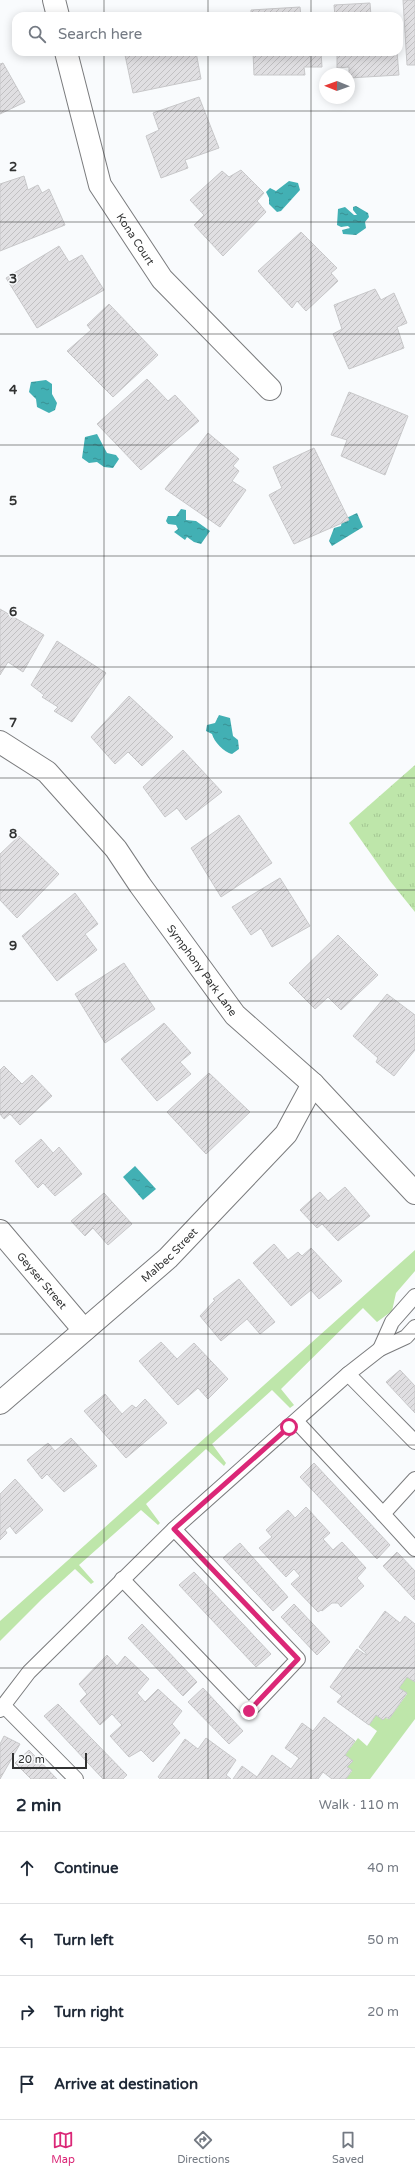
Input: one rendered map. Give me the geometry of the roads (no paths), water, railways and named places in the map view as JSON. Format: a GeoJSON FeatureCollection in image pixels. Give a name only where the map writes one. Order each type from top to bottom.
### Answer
{"type":"FeatureCollection","features":[{"type":"Feature","properties":{"kind":"street"},"geometry":{"type":"LineString","coordinates":[[54,0],[57,12]]}},
{"type":"Feature","properties":{"kind":"street","name":"Kona Court"},"geometry":{"type":"LineString","coordinates":[[67,56],[100,185],[162,279],[270,389]]}},
{"type":"Feature","properties":{"kind":"street","name":"Symphony Park Lane"},"geometry":{"type":"LineString","coordinates":[[0,742],[47,772],[116,849],[140,885],[235,1015],[313,1084],[415,1193]]}},
{"type":"Feature","properties":{"kind":"street","name":"Malbec Street"},"geometry":{"type":"LineString","coordinates":[[0,1403],[168,1258],[286,1134],[313,1084]]}},
{"type":"Feature","properties":{"kind":"street","name":"Geyser Street"},"geometry":{"type":"LineString","coordinates":[[0,1231],[84,1330]]}},
{"type":"Feature","properties":{"kind":"lane"},"geometry":{"type":"LineString","coordinates":[[380,1349],[392,1322],[415,1296]]}},
{"type":"Feature","properties":{"kind":"lane"},"geometry":{"type":"LineString","coordinates":[[403,1310],[415,1322]]}},
{"type":"Feature","properties":{"kind":"lane"},"geometry":{"type":"LineString","coordinates":[[76,1779],[2,1708],[29,1672],[174,1529],[348,1374],[380,1349],[406,1337],[415,1328]]}},
{"type":"Feature","properties":{"kind":"lane"},"geometry":{"type":"LineString","coordinates":[[348,1374],[415,1442]]}},
{"type":"Feature","properties":{"kind":"lane"},"geometry":{"type":"LineString","coordinates":[[296,1421],[415,1549]]}},
{"type":"Feature","properties":{"kind":"lane"},"geometry":{"type":"LineString","coordinates":[[383,1514],[415,1479]]}},
{"type":"Feature","properties":{"kind":"lane"},"geometry":{"type":"LineString","coordinates":[[122,1580],[249,1711],[298,1659],[174,1529]]}},
{"type":"Feature","properties":{"kind":"water"},"geometry":{"type":"Polygon","coordinates":[[[289,181],[298,183],[300,190],[281,211],[277,212],[269,204],[269,198],[266,192],[270,188],[276,191],[289,181]]]}},
{"type":"Feature","properties":{"kind":"water"},"geometry":{"type":"Polygon","coordinates":[[[356,206],[368,213],[369,217],[365,222],[366,228],[356,235],[343,234],[342,230],[350,228],[348,226],[341,227],[337,225],[338,209],[345,207],[354,215],[357,215],[353,210],[353,207],[356,206]]]}},
{"type":"Feature","properties":{"kind":"water"},"geometry":{"type":"Polygon","coordinates":[[[46,380],[52,384],[52,394],[57,403],[55,410],[49,413],[37,407],[36,399],[29,392],[31,382],[46,380]]]}},
{"type":"Feature","properties":{"kind":"water"},"geometry":{"type":"Polygon","coordinates":[[[97,434],[107,453],[116,455],[119,459],[113,468],[104,467],[97,462],[89,463],[82,458],[85,437],[97,434]]]}},
{"type":"Feature","properties":{"kind":"water"},"geometry":{"type":"Polygon","coordinates":[[[181,509],[186,510],[186,520],[196,521],[210,531],[201,544],[194,542],[187,537],[185,540],[174,532],[178,529],[176,525],[168,524],[166,521],[168,516],[176,516],[181,509]]]}},
{"type":"Feature","properties":{"kind":"water"},"geometry":{"type":"Polygon","coordinates":[[[357,513],[363,527],[332,546],[329,541],[334,528],[341,526],[342,520],[357,513]]]}},
{"type":"Feature","properties":{"kind":"water"},"geometry":{"type":"Polygon","coordinates":[[[219,715],[230,718],[233,736],[238,740],[239,749],[232,754],[223,749],[217,743],[212,734],[206,731],[207,725],[215,723],[219,715]]]}},
{"type":"Feature","properties":{"kind":"water"},"geometry":{"type":"Polygon","coordinates":[[[135,1166],[156,1189],[143,1200],[123,1177],[135,1166]]]}}]}
